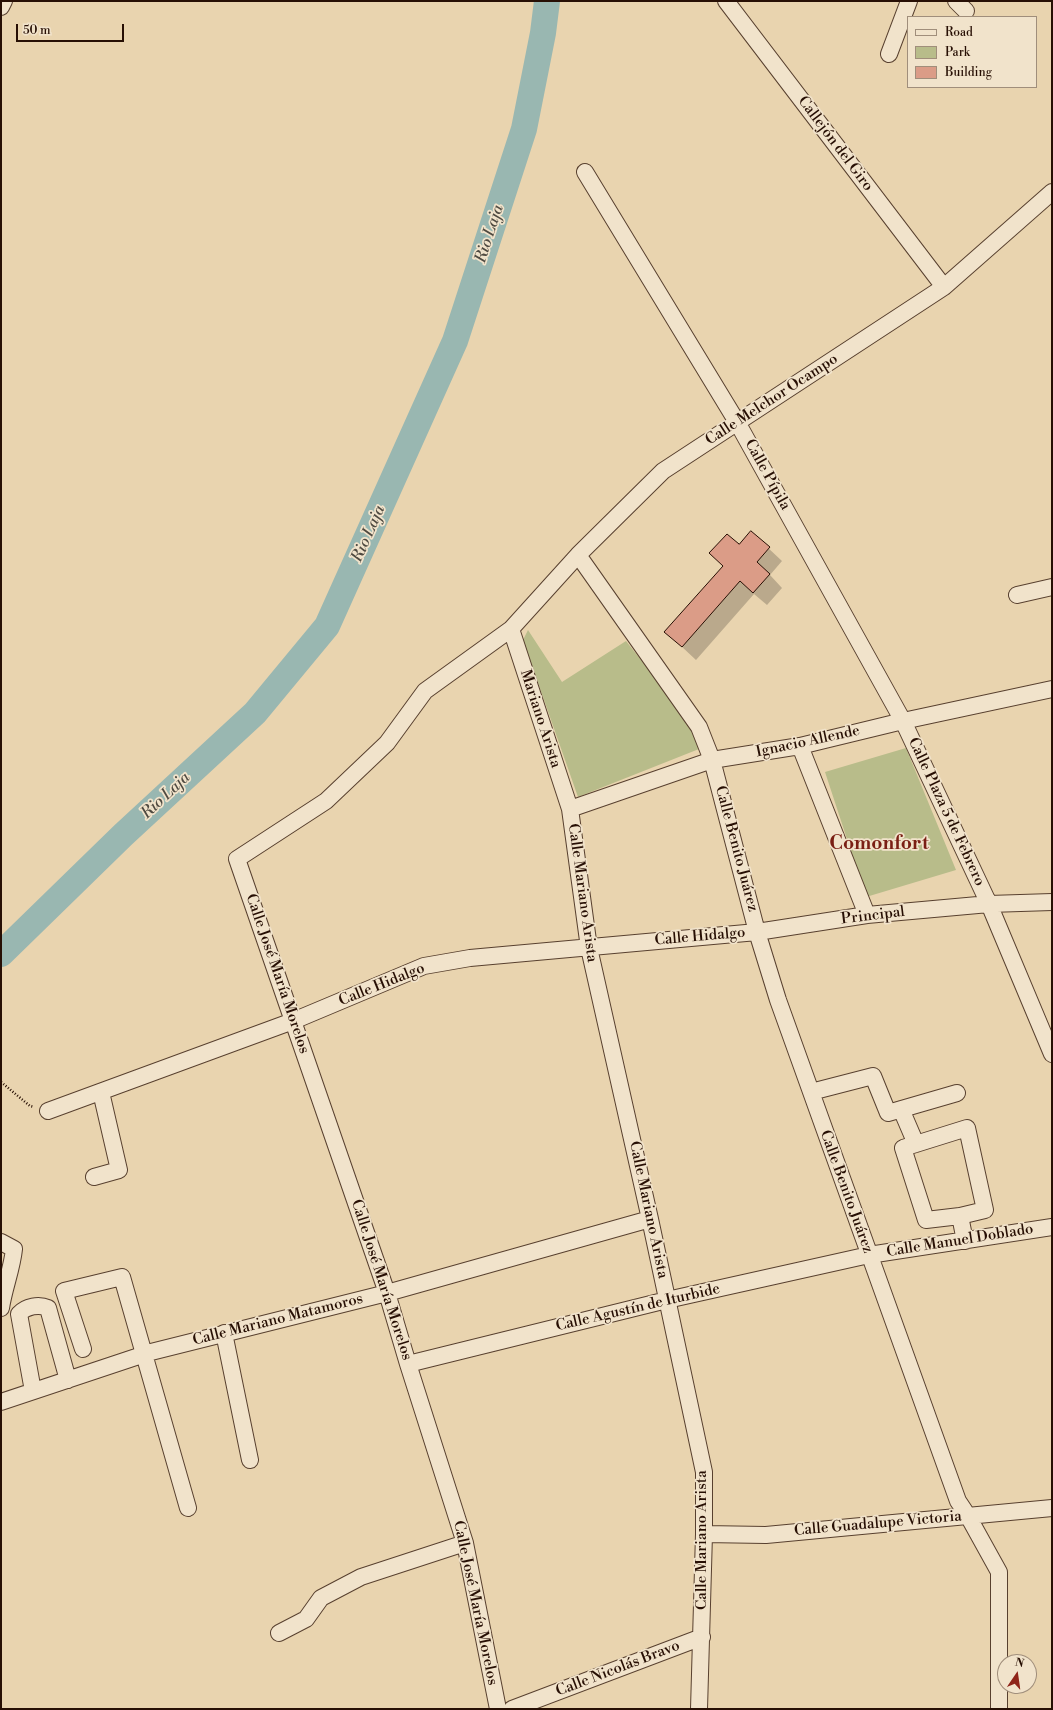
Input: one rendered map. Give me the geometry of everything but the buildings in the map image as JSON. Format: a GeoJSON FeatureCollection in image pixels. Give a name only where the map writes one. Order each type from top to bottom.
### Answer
{"type":"FeatureCollection","features":[{"type":"Feature","properties":{"kind":"street"},"geometry":{"type":"LineString","coordinates":[[1,8],[4,1]]}},
{"type":"Feature","properties":{"kind":"street","name":"Callejón del Giro"},"geometry":{"type":"LineString","coordinates":[[726,1],[944,288]]}},
{"type":"Feature","properties":{"kind":"street"},"geometry":{"type":"LineString","coordinates":[[889,54],[909,1]]}},
{"type":"Feature","properties":{"kind":"street","name":"Calle Pípila"},"geometry":{"type":"LineString","coordinates":[[585,172],[737,422],[903,721]]}},
{"type":"Feature","properties":{"kind":"street","name":"Calle Melchor Ocampo"},"geometry":{"type":"LineString","coordinates":[[238,859],[326,801],[387,743],[424,691],[511,630],[578,555],[663,471],[944,288],[1052,192]]}},
{"type":"Feature","properties":{"kind":"street","name":"Calle Benito Juárez"},"geometry":{"type":"LineString","coordinates":[[578,555],[699,727],[712,760],[757,932],[778,1000],[958,1501],[999,1572],[999,1709]]}},
{"type":"Feature","properties":{"kind":"street"},"geometry":{"type":"LineString","coordinates":[[1017,595],[1052,587]]}},
{"type":"Feature","properties":{"kind":"street","name":"Mariano Arista"},"geometry":{"type":"LineString","coordinates":[[511,630],[570,809]]}},
{"type":"Feature","properties":{"kind":"street","name":"Ignacio Allende"},"geometry":{"type":"LineString","coordinates":[[570,809],[712,760],[800,746],[903,721],[1052,689]]}},
{"type":"Feature","properties":{"kind":"street","name":"Calle Plaza 5 de Febrero"},"geometry":{"type":"LineString","coordinates":[[903,721],[989,904],[1052,1054]]}},
{"type":"Feature","properties":{"kind":"street"},"geometry":{"type":"LineString","coordinates":[[800,746],[867,915]]}},
{"type":"Feature","properties":{"kind":"street","name":"Calle Mariano Arista"},"geometry":{"type":"LineString","coordinates":[[570,809],[589,948],[650,1219],[704,1472],[702,1637],[699,1709]]}},
{"type":"Feature","properties":{"kind":"street","name":"Calle José María Morelos"},"geometry":{"type":"LineString","coordinates":[[238,859],[387,1293],[465,1543],[498,1709]]}},
{"type":"Feature","properties":{"kind":"street","name":"Principal"},"geometry":{"type":"LineString","coordinates":[[757,932],[867,915],[989,904],[1052,902]]}},
{"type":"Feature","properties":{"kind":"street","name":"Calle Hidalgo"},"geometry":{"type":"LineString","coordinates":[[48,1111],[293,1021],[424,966],[470,958],[757,932]]}},
{"type":"Feature","properties":{"kind":"street"},"geometry":{"type":"LineString","coordinates":[[811,1092],[873,1076],[888,1113],[957,1093]]}},
{"type":"Feature","properties":{"kind":"street"},"geometry":{"type":"LineString","coordinates":[[94,1177],[119,1170],[101,1092]]}},
{"type":"Feature","properties":{"kind":"street"},"geometry":{"type":"LineString","coordinates":[[901,1109],[916,1144]]}},
{"type":"Feature","properties":{"kind":"street"},"geometry":{"type":"LineString","coordinates":[[967,1128],[985,1210],[960,1216],[926,1220],[903,1148],[967,1128]]}},
{"type":"Feature","properties":{"kind":"street"},"geometry":{"type":"LineString","coordinates":[[960,1216],[965,1241]]}},
{"type":"Feature","properties":{"kind":"street","name":"Calle Mariano Matamoros"},"geometry":{"type":"LineString","coordinates":[[1,1402],[145,1354],[387,1293],[650,1219]]}},
{"type":"Feature","properties":{"kind":"street","name":"Calle Manuel Doblado"},"geometry":{"type":"LineString","coordinates":[[869,1255],[1052,1227]]}},
{"type":"Feature","properties":{"kind":"street"},"geometry":{"type":"LineString","coordinates":[[1,1242],[14,1249],[13,1265],[5,1287],[1,1308]]}},
{"type":"Feature","properties":{"kind":"street","name":"Calle Agustín de Iturbide"},"geometry":{"type":"LineString","coordinates":[[408,1364],[667,1300],[869,1255]]}},
{"type":"Feature","properties":{"kind":"street"},"geometry":{"type":"LineString","coordinates":[[84,1348],[64,1291],[122,1277],[188,1508]]}},
{"type":"Feature","properties":{"kind":"street"},"geometry":{"type":"LineString","coordinates":[[33,1392],[19,1314],[23,1310],[41,1305],[48,1308],[68,1380]]}},
{"type":"Feature","properties":{"kind":"street"},"geometry":{"type":"LineString","coordinates":[[224,1333],[250,1460]]}},
{"type":"Feature","properties":{"kind":"street","name":"Calle Guadalupe Victoria"},"geometry":{"type":"LineString","coordinates":[[704,1534],[766,1535],[1052,1508]]}},
{"type":"Feature","properties":{"kind":"street"},"geometry":{"type":"LineString","coordinates":[[279,1633],[306,1619],[321,1598],[360,1577],[465,1543]]}},
{"type":"Feature","properties":{"kind":"street","name":"Calle Nicolás Bravo"},"geometry":{"type":"LineString","coordinates":[[512,1709],[702,1637]]}},
{"type":"Feature","properties":{"kind":"path"},"geometry":{"type":"LineString","coordinates":[[1,1082],[30,1106],[48,1111]]}},
{"type":"Feature","properties":{"kind":"green space"},"geometry":{"type":"Polygon","coordinates":[[[528,630],[562,682],[626,641],[692,724],[699,749],[578,797],[523,640],[528,630]]]}},
{"type":"Feature","properties":{"kind":"green space"},"geometry":{"type":"Polygon","coordinates":[[[906,748],[956,870],[866,897],[825,772],[906,748]]]}},
{"type":"Feature","properties":{"kind":"waterway","name":"Rio Laja"},"geometry":{"type":"LineString","coordinates":[[1,954],[123,835],[255,713],[327,626],[455,341],[524,129],[543,33],[547,1]]}},
{"type":"Feature","properties":{"kind":"district","name":"Comonfort"},"geometry":{"type":"Point","coordinates":[879,844]}}]}
